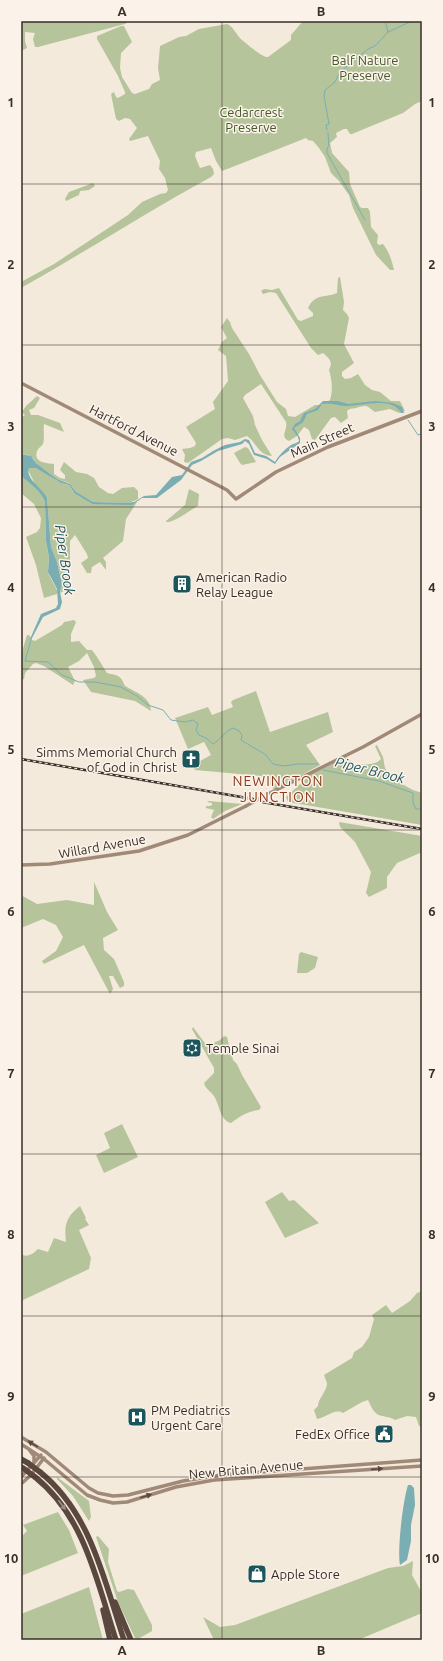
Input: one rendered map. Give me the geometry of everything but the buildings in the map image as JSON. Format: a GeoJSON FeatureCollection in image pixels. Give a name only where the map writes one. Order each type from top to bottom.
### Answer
{"type":"FeatureCollection","features":[{"type":"Feature","properties":{"kind":"highway"},"geometry":{"type":"LineString","coordinates":[[25,1461],[40,1472],[61,1492],[77,1513],[88,1533],[98,1560],[124,1640]]}},
{"type":"Feature","properties":{"kind":"highway"},"geometry":{"type":"LineString","coordinates":[[22,1468],[35,1477],[57,1498],[73,1521],[86,1547],[116,1640]]}},
{"type":"Feature","properties":{"kind":"highway"},"geometry":{"type":"LineString","coordinates":[[98,1560],[131,1639]]}},
{"type":"Feature","properties":{"kind":"highway"},"geometry":{"type":"LineString","coordinates":[[100,1592],[110,1640]]}},
{"type":"Feature","properties":{"kind":"main road","name":"Hartford Avenue"},"geometry":{"type":"LineString","coordinates":[[21,383],[190,470],[227,490],[236,499]]}},
{"type":"Feature","properties":{"kind":"main road","name":"Main Street"},"geometry":{"type":"LineString","coordinates":[[236,499],[276,472],[345,439],[422,411]]}},
{"type":"Feature","properties":{"kind":"main road","name":"Willard Avenue"},"geometry":{"type":"LineString","coordinates":[[21,865],[42,865],[124,855],[153,848],[188,835],[364,747],[422,714]]}},
{"type":"Feature","properties":{"kind":"main road","name":"New Britain Avenue"},"geometry":{"type":"LineString","coordinates":[[21,1437],[46,1452],[85,1485],[96,1492],[114,1496],[233,1474],[422,1460]]}},
{"type":"Feature","properties":{"kind":"main road","name":"New Britain Avenue"},"geometry":{"type":"LineString","coordinates":[[21,1444],[42,1458],[79,1489],[93,1498],[111,1503],[132,1500],[182,1483],[422,1466]]}},
{"type":"Feature","properties":{"kind":"main road"},"geometry":{"type":"LineString","coordinates":[[21,1477],[25,1461],[34,1456],[27,1447]]}},
{"type":"Feature","properties":{"kind":"main road"},"geometry":{"type":"LineString","coordinates":[[21,1484],[31,1475],[46,1452]]}},
{"type":"Feature","properties":{"kind":"main road"},"geometry":{"type":"LineString","coordinates":[[25,1461],[42,1458]]}},
{"type":"Feature","properties":{"kind":"main road"},"geometry":{"type":"LineString","coordinates":[[396,1462],[396,1468]]}},
{"type":"Feature","properties":{"kind":"main road"},"geometry":{"type":"LineString","coordinates":[[233,1474],[237,1478]]}},
{"type":"Feature","properties":{"kind":"main road"},"geometry":{"type":"LineString","coordinates":[[132,1500],[136,1493]]}},
{"type":"Feature","properties":{"kind":"green space"},"geometry":{"type":"Polygon","coordinates":[[[21,21],[129,21],[125,24],[38,47],[35,47],[33,39],[35,33],[25,32],[27,48],[21,51],[21,21]]]}},
{"type":"Feature","properties":{"kind":"green space"},"geometry":{"type":"Polygon","coordinates":[[[303,21],[422,21],[422,101],[415,104],[403,113],[352,134],[350,134],[347,129],[344,129],[336,133],[337,137],[330,143],[332,153],[349,172],[350,184],[360,207],[368,208],[370,212],[371,227],[378,235],[377,243],[379,245],[383,244],[385,247],[390,256],[394,270],[390,270],[376,255],[353,208],[349,195],[331,173],[325,157],[319,148],[313,141],[306,138],[222,171],[211,148],[196,152],[195,156],[200,168],[210,165],[213,169],[214,174],[211,177],[21,288],[21,282],[54,264],[128,215],[142,202],[166,193],[168,190],[165,178],[159,169],[160,161],[148,136],[130,141],[129,139],[137,128],[130,119],[125,118],[119,121],[116,119],[111,94],[114,92],[118,98],[125,94],[125,92],[118,76],[97,39],[97,36],[124,26],[132,42],[121,53],[120,68],[122,77],[132,93],[135,94],[149,89],[152,84],[160,80],[158,68],[160,46],[179,37],[186,36],[199,29],[227,24],[247,44],[259,53],[268,57],[291,40],[291,35],[303,21]]]}},
{"type":"Feature","properties":{"kind":"green space"},"geometry":{"type":"Polygon","coordinates":[[[93,183],[95,186],[89,190],[80,191],[79,195],[66,201],[65,199],[69,192],[93,183]]]}},
{"type":"Feature","properties":{"kind":"green space"},"geometry":{"type":"Polygon","coordinates":[[[340,277],[344,302],[343,310],[349,318],[344,344],[354,363],[342,372],[342,376],[345,379],[351,378],[358,374],[365,385],[372,390],[380,392],[391,401],[400,401],[405,411],[399,413],[390,409],[375,412],[365,406],[350,409],[347,411],[348,418],[341,423],[335,417],[331,418],[315,440],[312,439],[309,430],[304,427],[297,436],[289,441],[284,435],[286,422],[261,384],[243,398],[253,416],[255,425],[262,440],[272,456],[261,451],[247,436],[235,440],[228,438],[222,439],[188,463],[184,462],[185,455],[182,449],[195,446],[196,443],[186,427],[215,409],[213,402],[228,381],[226,356],[218,350],[222,342],[227,338],[221,327],[227,318],[260,375],[277,402],[286,409],[288,416],[295,417],[315,405],[321,405],[330,400],[332,385],[329,370],[331,363],[329,359],[323,353],[318,355],[311,348],[276,293],[270,292],[263,294],[261,291],[264,289],[272,290],[279,288],[298,320],[301,321],[313,316],[313,313],[308,308],[314,300],[337,293],[338,278],[340,277]]]}},
{"type":"Feature","properties":{"kind":"green space"},"geometry":{"type":"Polygon","coordinates":[[[37,396],[40,398],[34,408],[29,410],[31,415],[38,415],[60,423],[64,432],[44,424],[43,444],[37,450],[37,458],[41,462],[54,464],[54,474],[60,478],[65,479],[65,475],[60,470],[64,462],[76,472],[87,474],[94,478],[99,487],[108,493],[113,494],[122,488],[134,487],[138,491],[138,499],[129,503],[93,502],[75,491],[69,483],[57,479],[36,463],[33,458],[28,455],[21,454],[21,418],[25,415],[22,412],[37,396]]]}},
{"type":"Feature","properties":{"kind":"green space"},"geometry":{"type":"Polygon","coordinates":[[[245,447],[248,448],[256,462],[242,465],[240,463],[234,453],[245,447]]]}},
{"type":"Feature","properties":{"kind":"green space"},"geometry":{"type":"Polygon","coordinates":[[[30,467],[40,470],[64,484],[69,485],[73,492],[92,504],[137,502],[126,519],[123,541],[103,558],[106,562],[106,570],[100,562],[92,567],[91,573],[87,573],[81,563],[88,558],[87,554],[75,535],[70,541],[70,564],[66,572],[70,588],[60,593],[62,583],[57,562],[51,547],[47,498],[35,484],[28,470],[30,467]]]}},
{"type":"Feature","properties":{"kind":"green space"},"geometry":{"type":"Polygon","coordinates":[[[21,476],[38,491],[45,502],[46,541],[49,557],[48,569],[49,575],[58,592],[57,594],[44,598],[36,565],[26,537],[37,532],[40,528],[41,518],[34,504],[21,493],[21,476]]]}},
{"type":"Feature","properties":{"kind":"green space"},"geometry":{"type":"Polygon","coordinates":[[[189,489],[199,494],[198,506],[178,518],[166,522],[185,505],[189,489]]]}},
{"type":"Feature","properties":{"kind":"green space"},"geometry":{"type":"Polygon","coordinates":[[[74,620],[76,622],[71,634],[71,642],[79,641],[87,650],[92,650],[107,673],[118,676],[122,679],[125,686],[138,693],[148,702],[151,711],[135,701],[91,692],[83,680],[94,678],[96,676],[94,667],[87,653],[79,661],[68,667],[75,681],[73,685],[44,666],[36,663],[33,664],[25,673],[24,679],[21,680],[21,655],[27,635],[35,641],[62,625],[64,622],[74,620]]]}},
{"type":"Feature","properties":{"kind":"green space"},"geometry":{"type":"Polygon","coordinates":[[[256,691],[270,732],[328,712],[333,732],[306,745],[320,765],[274,790],[267,780],[261,776],[195,770],[191,766],[211,755],[204,742],[188,749],[175,718],[208,707],[212,715],[233,707],[231,702],[233,700],[256,691]]]}},
{"type":"Feature","properties":{"kind":"green space"},"geometry":{"type":"Polygon","coordinates":[[[377,745],[383,757],[385,769],[391,774],[391,778],[413,790],[422,793],[422,825],[288,802],[286,797],[311,774],[348,757],[353,765],[375,763],[381,759],[375,746],[377,745]]]}},
{"type":"Feature","properties":{"kind":"green space"},"geometry":{"type":"Polygon","coordinates":[[[207,802],[242,804],[225,811],[213,819],[211,817],[214,810],[206,808],[206,806],[212,805],[212,803],[207,802]]]}},
{"type":"Feature","properties":{"kind":"green space"},"geometry":{"type":"Polygon","coordinates":[[[339,822],[422,836],[422,856],[420,853],[397,863],[387,877],[387,888],[369,897],[366,893],[371,872],[355,842],[340,827],[339,822]]]}},
{"type":"Feature","properties":{"kind":"green space"},"geometry":{"type":"Polygon","coordinates":[[[94,882],[107,912],[118,930],[103,938],[104,950],[114,959],[124,982],[124,986],[120,988],[113,976],[109,976],[113,989],[110,994],[84,945],[44,964],[42,961],[56,951],[63,937],[56,925],[43,919],[21,928],[21,895],[37,904],[67,900],[94,905],[94,882]]]}},
{"type":"Feature","properties":{"kind":"green space"},"geometry":{"type":"Polygon","coordinates":[[[301,952],[318,957],[315,968],[307,973],[297,973],[299,954],[301,952]]]}},
{"type":"Feature","properties":{"kind":"green space"},"geometry":{"type":"Polygon","coordinates":[[[193,1027],[207,1046],[220,1040],[224,1036],[227,1037],[233,1060],[237,1064],[261,1107],[259,1110],[244,1114],[231,1123],[224,1119],[216,1099],[204,1083],[214,1073],[214,1068],[192,1029],[193,1027]]]}},
{"type":"Feature","properties":{"kind":"green space"},"geometry":{"type":"Polygon","coordinates":[[[122,1124],[138,1157],[104,1173],[96,1155],[110,1148],[104,1133],[122,1124]]]}},
{"type":"Feature","properties":{"kind":"green space"},"geometry":{"type":"Polygon","coordinates":[[[282,1192],[289,1201],[294,1200],[319,1223],[285,1238],[265,1202],[282,1192]]]}},
{"type":"Feature","properties":{"kind":"green space"},"geometry":{"type":"Polygon","coordinates":[[[80,1206],[89,1225],[79,1230],[91,1258],[89,1269],[21,1301],[21,1254],[25,1256],[30,1255],[38,1249],[48,1252],[54,1238],[66,1242],[65,1231],[67,1222],[75,1210],[80,1206]]]}},
{"type":"Feature","properties":{"kind":"green space"},"geometry":{"type":"Polygon","coordinates":[[[422,1291],[422,1427],[419,1426],[416,1417],[407,1416],[395,1420],[377,1414],[373,1410],[368,1400],[343,1413],[334,1412],[317,1419],[314,1410],[318,1406],[319,1400],[327,1384],[324,1375],[352,1358],[354,1352],[362,1347],[369,1337],[374,1319],[372,1315],[386,1305],[392,1313],[410,1301],[417,1293],[422,1291]]]}},
{"type":"Feature","properties":{"kind":"green space"},"geometry":{"type":"Polygon","coordinates":[[[57,1477],[89,1501],[91,1517],[89,1521],[73,1496],[57,1479],[57,1477]]]}},
{"type":"Feature","properties":{"kind":"green space"},"geometry":{"type":"Polygon","coordinates":[[[58,1512],[69,1530],[78,1553],[21,1576],[21,1537],[27,1531],[23,1525],[58,1512]]]}},
{"type":"Feature","properties":{"kind":"green space"},"geometry":{"type":"Polygon","coordinates":[[[98,1536],[109,1549],[108,1562],[117,1591],[119,1592],[128,1589],[134,1590],[152,1625],[152,1631],[138,1639],[135,1638],[118,1602],[96,1537],[98,1536]]]}},
{"type":"Feature","properties":{"kind":"green space"},"geometry":{"type":"Polygon","coordinates":[[[413,1561],[412,1575],[422,1593],[422,1613],[358,1640],[214,1640],[203,1617],[220,1627],[235,1625],[388,1568],[403,1566],[413,1561]]]}},
{"type":"Feature","properties":{"kind":"green space"},"geometry":{"type":"Polygon","coordinates":[[[89,1587],[103,1640],[21,1640],[21,1614],[89,1587]]]}},
{"type":"Feature","properties":{"kind":"water"},"geometry":{"type":"Polygon","coordinates":[[[323,401],[338,401],[348,404],[375,401],[393,403],[402,407],[404,413],[401,413],[397,408],[391,405],[384,403],[347,406],[329,403],[322,404],[318,410],[307,414],[303,422],[294,428],[300,438],[300,443],[280,457],[275,464],[267,459],[254,455],[249,444],[245,441],[242,444],[218,451],[192,465],[181,480],[157,498],[142,498],[132,505],[92,504],[74,493],[69,485],[61,483],[36,468],[29,468],[28,472],[32,480],[47,498],[51,547],[57,562],[62,584],[60,592],[62,602],[60,609],[43,617],[31,640],[30,639],[41,614],[56,608],[58,604],[57,589],[48,572],[49,557],[46,541],[45,502],[38,491],[21,476],[21,454],[31,456],[36,463],[57,479],[70,484],[75,491],[93,502],[129,503],[134,502],[144,496],[156,495],[172,477],[182,475],[191,462],[202,458],[225,445],[240,442],[245,439],[249,440],[255,453],[266,456],[275,462],[286,449],[299,441],[292,429],[295,424],[300,421],[304,413],[315,409],[323,401]]]}},
{"type":"Feature","properties":{"kind":"water"},"geometry":{"type":"Polygon","coordinates":[[[408,1485],[411,1485],[414,1488],[415,1505],[411,1525],[411,1541],[407,1560],[400,1565],[399,1548],[401,1525],[408,1485]]]}},
{"type":"Feature","properties":{"kind":"waterway"},"geometry":{"type":"LineString","coordinates":[[385,21],[388,32]]}},
{"type":"Feature","properties":{"kind":"waterway"},"geometry":{"type":"LineString","coordinates":[[327,130],[326,125],[329,124],[324,96],[325,90],[335,82],[340,72],[368,49],[375,46],[388,32],[412,21]]}},
{"type":"Feature","properties":{"kind":"waterway"},"geometry":{"type":"LineString","coordinates":[[328,133],[329,146],[327,148],[327,153],[365,220]]}},
{"type":"Feature","properties":{"kind":"waterway"},"geometry":{"type":"LineString","coordinates":[[408,420],[418,435],[422,434]]}},
{"type":"Feature","properties":{"kind":"waterway","name":"Piper Brook"},"geometry":{"type":"LineString","coordinates":[[31,640],[25,661],[48,662],[62,675],[79,682],[95,682],[121,687],[137,696],[148,705],[163,710],[171,720],[185,722],[193,720],[198,724],[196,730],[199,735],[206,738],[213,744],[227,731],[233,728],[239,731],[242,735],[241,740],[266,755],[273,764],[283,766],[318,764]]}},
{"type":"Feature","properties":{"kind":"waterway","name":"Piper Brook"},"geometry":{"type":"LineString","coordinates":[[323,770],[379,781],[413,793],[413,803],[416,809],[422,809]]}},
{"type":"Feature","properties":{"kind":"railway"},"geometry":{"type":"LineString","coordinates":[[21,759],[253,799]]}},
{"type":"Feature","properties":{"kind":"railway"},"geometry":{"type":"LineString","coordinates":[[262,802],[422,829]]}},
{"type":"Feature","properties":{"kind":"place","name":"American Radio Relay League"},"geometry":{"type":"Point","coordinates":[182,584]}},
{"type":"Feature","properties":{"kind":"place","name":"Simms Memorial Church of God in Christ"},"geometry":{"type":"Point","coordinates":[191,759]}},
{"type":"Feature","properties":{"kind":"place","name":"Temple Sinai"},"geometry":{"type":"Point","coordinates":[192,1048]}},
{"type":"Feature","properties":{"kind":"place","name":"PM Pediatrics Urgent Care"},"geometry":{"type":"Point","coordinates":[137,1417]}},
{"type":"Feature","properties":{"kind":"place","name":"FedEx Office"},"geometry":{"type":"Point","coordinates":[384,1434]}},
{"type":"Feature","properties":{"kind":"place","name":"Apple Store"},"geometry":{"type":"Point","coordinates":[257,1574]}},
{"type":"Feature","properties":{"kind":"district","name":"NEWINGTON JUNCTION"},"geometry":{"type":"Point","coordinates":[278,790]}},
{"type":"Feature","properties":{"kind":"park label","name":"Balf Nature Preserve"},"geometry":{"type":"Point","coordinates":[365,68]}},
{"type":"Feature","properties":{"kind":"park label","name":"Cedarcrest Preserve"},"geometry":{"type":"Point","coordinates":[251,120]}}]}
